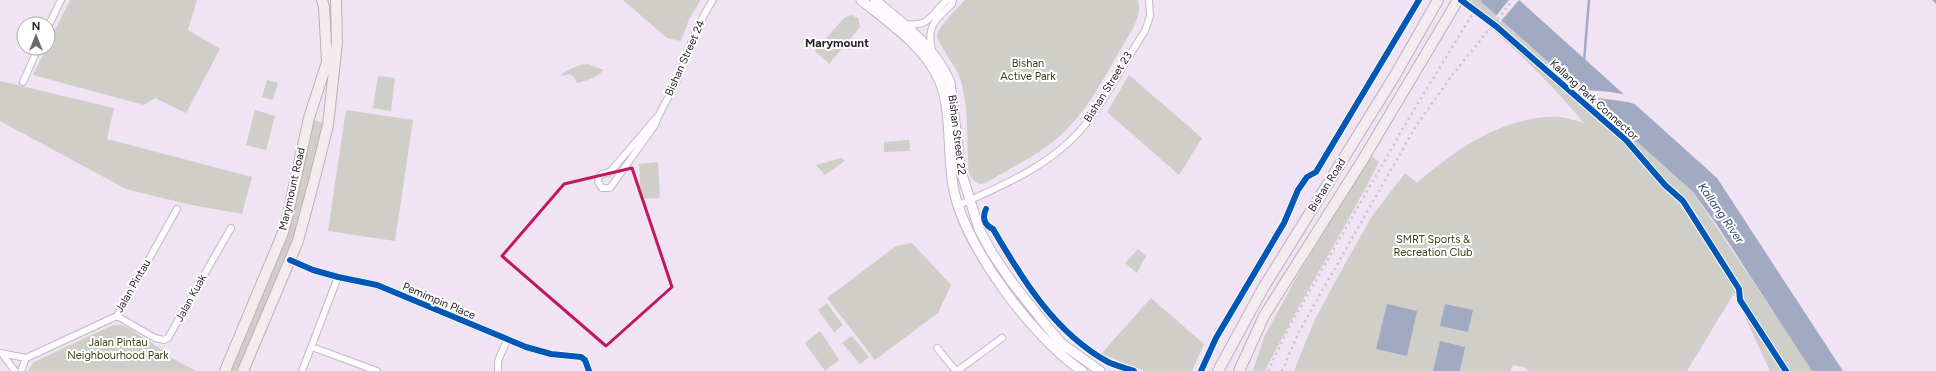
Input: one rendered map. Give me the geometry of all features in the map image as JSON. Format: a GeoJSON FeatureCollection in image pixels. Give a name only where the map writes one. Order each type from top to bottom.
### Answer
{"type":"FeatureCollection","features":[{"type":"Feature","properties":{"kind":"main road","name":"Marymount Road"},"geometry":{"type":"LineString","coordinates":[[225,371],[282,236],[287,218],[309,118],[327,62],[324,7],[322,0]]}},
{"type":"Feature","properties":{"kind":"main road","name":"Marymount Road"},"geometry":{"type":"LineString","coordinates":[[242,371],[290,260],[301,229],[328,125],[337,43],[336,0]]}},
{"type":"Feature","properties":{"kind":"main road","name":"Bishan Street 22"},"geometry":{"type":"LineString","coordinates":[[861,0],[912,43],[926,58],[941,83],[946,111],[954,191],[977,250],[996,278],[1029,320],[1056,350],[1082,371]]}},
{"type":"Feature","properties":{"kind":"main road","name":"Bishan Street 22"},"geometry":{"type":"LineString","coordinates":[[875,0],[932,50],[950,82],[960,171],[979,229],[988,247],[1015,286],[1061,342],[1100,371]]}},
{"type":"Feature","properties":{"kind":"main road","name":"Bishan Road"},"geometry":{"type":"LineString","coordinates":[[1218,371],[1259,296],[1394,77],[1438,0]]}},
{"type":"Feature","properties":{"kind":"main road","name":"Bishan Road"},"geometry":{"type":"LineString","coordinates":[[1239,371],[1264,316],[1362,161],[1458,0]]}},
{"type":"Feature","properties":{"kind":"street"},"geometry":{"type":"LineString","coordinates":[[53,16],[61,0]]}},
{"type":"Feature","properties":{"kind":"street","name":"Bishan Street 24"},"geometry":{"type":"LineString","coordinates":[[658,116],[610,172],[602,174],[599,177],[598,182],[602,188],[610,188],[655,125],[696,32],[713,0]]}},
{"type":"Feature","properties":{"kind":"street"},"geometry":{"type":"LineString","coordinates":[[904,24],[916,25],[927,22],[947,0]]}},
{"type":"Feature","properties":{"kind":"street"},"geometry":{"type":"LineString","coordinates":[[932,50],[929,38],[932,26],[952,4],[953,0]]}},
{"type":"Feature","properties":{"kind":"street","name":"Bishan Street 23"},"geometry":{"type":"LineString","coordinates":[[959,205],[982,196],[1042,164],[1070,141],[1084,126],[1145,31],[1150,16],[1149,0]]}},
{"type":"Feature","properties":{"kind":"street"},"geometry":{"type":"LineString","coordinates":[[23,82],[34,56]]}},
{"type":"Feature","properties":{"kind":"street","name":"Jalan Pintau"},"geometry":{"type":"LineString","coordinates":[[26,358],[117,316],[177,209]]}},
{"type":"Feature","properties":{"kind":"street","name":"Jalan Kuak"},"geometry":{"type":"LineString","coordinates":[[117,316],[154,338],[164,340],[168,338],[230,228]]}},
{"type":"Feature","properties":{"kind":"street","name":"Pemimpin Place"},"geometry":{"type":"LineString","coordinates":[[290,260],[313,270],[377,285],[507,340],[551,354],[581,357],[585,360],[589,371]]}},
{"type":"Feature","properties":{"kind":"street"},"geometry":{"type":"LineString","coordinates":[[302,371],[338,277]]}},
{"type":"Feature","properties":{"kind":"street"},"geometry":{"type":"LineString","coordinates":[[937,348],[956,371],[1002,338]]}},
{"type":"Feature","properties":{"kind":"street"},"geometry":{"type":"LineString","coordinates":[[498,371],[498,361],[507,340]]}},
{"type":"Feature","properties":{"kind":"street"},"geometry":{"type":"LineString","coordinates":[[312,347],[377,371]]}},
{"type":"Feature","properties":{"kind":"street"},"geometry":{"type":"LineString","coordinates":[[1,354],[26,358],[21,371]]}},
{"type":"Feature","properties":{"kind":"street"},"geometry":{"type":"LineString","coordinates":[[1,354],[15,371]]}},
{"type":"Feature","properties":{"kind":"highlighted area"},"geometry":{"type":"Polygon","coordinates":[[[632,168],[672,287],[606,346],[502,256],[564,184],[632,168]]]}},
{"type":"Feature","properties":{"kind":"green space"},"geometry":{"type":"Polygon","coordinates":[[[70,0],[197,0],[188,30],[220,49],[186,113],[155,98],[144,105],[33,75],[42,56],[56,56],[56,28],[70,0]]]}},
{"type":"Feature","properties":{"kind":"green space"},"geometry":{"type":"Polygon","coordinates":[[[623,0],[700,1],[689,19],[681,41],[667,38],[623,0]]]}},
{"type":"Feature","properties":{"kind":"green space","name":"Bishan Active Park"},"geometry":{"type":"Polygon","coordinates":[[[965,0],[1138,0],[1139,4],[1138,16],[1132,30],[1093,96],[1074,121],[1064,132],[1046,147],[1017,165],[981,184],[974,181],[969,173],[966,109],[962,84],[958,73],[937,36],[944,23],[965,0]]]}},
{"type":"Feature","properties":{"kind":"green space","name":"SMRT Sports & Recreation Club"},"geometry":{"type":"Polygon","coordinates":[[[1468,0],[1479,0],[1693,192],[1813,371],[1770,371],[1734,293],[1687,371],[1528,371],[1526,368],[1513,365],[1511,371],[1294,371],[1315,319],[1345,264],[1372,216],[1405,173],[1417,183],[1465,146],[1483,136],[1520,121],[1561,117],[1584,123],[1527,62],[1464,6],[1468,0]]]}},
{"type":"Feature","properties":{"kind":"green space"},"geometry":{"type":"Polygon","coordinates":[[[851,15],[858,18],[860,27],[829,64],[815,51],[844,18],[851,15]]]}},
{"type":"Feature","properties":{"kind":"green space"},"geometry":{"type":"Polygon","coordinates":[[[588,64],[604,70],[595,77],[577,83],[575,78],[570,74],[560,76],[566,71],[580,65],[588,64]]]}},
{"type":"Feature","properties":{"kind":"green space"},"geometry":{"type":"Polygon","coordinates":[[[1129,75],[1202,138],[1179,175],[1107,112],[1129,75]]]}},
{"type":"Feature","properties":{"kind":"green space"},"geometry":{"type":"Polygon","coordinates":[[[378,76],[395,78],[391,111],[373,108],[378,76]]]}},
{"type":"Feature","properties":{"kind":"green space"},"geometry":{"type":"Polygon","coordinates":[[[267,80],[278,83],[273,100],[262,97],[267,80]]]}},
{"type":"Feature","properties":{"kind":"green space"},"geometry":{"type":"Polygon","coordinates":[[[0,81],[114,108],[107,139],[252,177],[242,214],[187,204],[126,189],[0,121],[0,81]]]}},
{"type":"Feature","properties":{"kind":"green space"},"geometry":{"type":"Polygon","coordinates":[[[255,110],[275,116],[266,150],[246,145],[255,110]]]}},
{"type":"Feature","properties":{"kind":"green space"},"geometry":{"type":"Polygon","coordinates":[[[346,110],[413,120],[395,241],[328,231],[346,110]]]}},
{"type":"Feature","properties":{"kind":"green space"},"geometry":{"type":"Polygon","coordinates":[[[309,118],[328,125],[303,222],[243,371],[225,371],[282,235],[309,118]]]}},
{"type":"Feature","properties":{"kind":"green space"},"geometry":{"type":"Polygon","coordinates":[[[909,140],[910,151],[884,152],[884,142],[909,140]]]}},
{"type":"Feature","properties":{"kind":"green space"},"geometry":{"type":"Polygon","coordinates":[[[1370,155],[1379,162],[1351,215],[1265,371],[1253,371],[1264,337],[1296,278],[1370,155]]]}},
{"type":"Feature","properties":{"kind":"green space"},"geometry":{"type":"Polygon","coordinates":[[[842,158],[845,161],[825,175],[816,165],[842,158]]]}},
{"type":"Feature","properties":{"kind":"green space"},"geometry":{"type":"Polygon","coordinates":[[[658,162],[660,198],[641,199],[639,164],[658,162]]]}},
{"type":"Feature","properties":{"kind":"green space"},"geometry":{"type":"Polygon","coordinates":[[[912,243],[951,285],[938,313],[875,360],[827,298],[896,246],[912,243]]]}},
{"type":"Feature","properties":{"kind":"green space"},"geometry":{"type":"Polygon","coordinates":[[[1138,249],[1146,256],[1137,273],[1125,263],[1138,249]]]}},
{"type":"Feature","properties":{"kind":"green space"},"geometry":{"type":"Polygon","coordinates":[[[1151,298],[1204,344],[1192,371],[1145,371],[1101,354],[1151,298]]]}},
{"type":"Feature","properties":{"kind":"green space"},"geometry":{"type":"Polygon","coordinates":[[[827,303],[843,325],[834,332],[818,310],[827,303]]]}},
{"type":"Feature","properties":{"kind":"green space","name":"Jalan Pintau Neighbourhood Park"},"geometry":{"type":"Polygon","coordinates":[[[113,325],[127,327],[164,351],[168,356],[196,371],[28,371],[34,362],[113,325]]]}},
{"type":"Feature","properties":{"kind":"green space"},"geometry":{"type":"Polygon","coordinates":[[[820,331],[839,360],[825,371],[805,343],[820,331]]]}},
{"type":"Feature","properties":{"kind":"green space"},"geometry":{"type":"Polygon","coordinates":[[[852,336],[869,357],[860,364],[842,343],[852,336]]]}},
{"type":"Feature","properties":{"kind":"water","name":"Kallang River"},"geometry":{"type":"Polygon","coordinates":[[[1479,0],[1519,0],[1717,178],[1843,371],[1812,371],[1717,225],[1693,192],[1479,0]]]}},
{"type":"Feature","properties":{"kind":"water"},"geometry":{"type":"Polygon","coordinates":[[[1387,304],[1417,311],[1407,356],[1376,349],[1387,304]]]}},
{"type":"Feature","properties":{"kind":"water"},"geometry":{"type":"Polygon","coordinates":[[[1445,304],[1473,310],[1468,332],[1440,326],[1445,304]]]}},
{"type":"Feature","properties":{"kind":"water"},"geometry":{"type":"Polygon","coordinates":[[[1440,341],[1465,347],[1460,371],[1433,371],[1440,341]]]}},
{"type":"Feature","properties":{"kind":"pier"},"geometry":{"type":"Polygon","coordinates":[[[1509,0],[1519,0],[1500,22],[1495,17],[1509,0]]]}},
{"type":"Feature","properties":{"kind":"pier"},"geometry":{"type":"Polygon","coordinates":[[[1576,89],[1628,95],[1640,106],[1628,102],[1583,96],[1576,89]]]}},
{"type":"Feature","properties":{"kind":"waterway"},"geometry":{"type":"LineString","coordinates":[[1584,61],[1589,0]]}},
{"type":"Feature","properties":{"kind":"railway"},"geometry":{"type":"LineString","coordinates":[[1268,371],[1289,327],[1412,113],[1481,0]]}},
{"type":"Feature","properties":{"kind":"railway"},"geometry":{"type":"LineString","coordinates":[[1282,371],[1297,336],[1416,126],[1453,74],[1513,0]]}},
{"type":"Feature","properties":{"kind":"cycle path"},"geometry":{"type":"LineString","coordinates":[[1201,371],[1216,338],[1284,223],[1298,190],[1307,177],[1316,172],[1419,0]]}},
{"type":"Feature","properties":{"kind":"cycle path","name":"Kallang Park Connector"},"geometry":{"type":"LineString","coordinates":[[1461,0],[1497,27],[1626,140],[1665,185],[1683,201],[1739,289],[1740,300],[1786,371]]}},
{"type":"Feature","properties":{"kind":"cycle path"},"geometry":{"type":"LineString","coordinates":[[986,209],[984,215],[986,223],[993,229],[1028,285],[1056,320],[1089,350],[1114,365],[1134,371]]}},
{"type":"Feature","properties":{"kind":"cycle path"},"geometry":{"type":"LineString","coordinates":[[290,260],[313,270],[377,285],[526,347],[551,354],[581,357],[585,360],[589,371]]}},
{"type":"Feature","properties":{"kind":"district","name":"Marymount"},"geometry":{"type":"Point","coordinates":[837,43]}}]}
